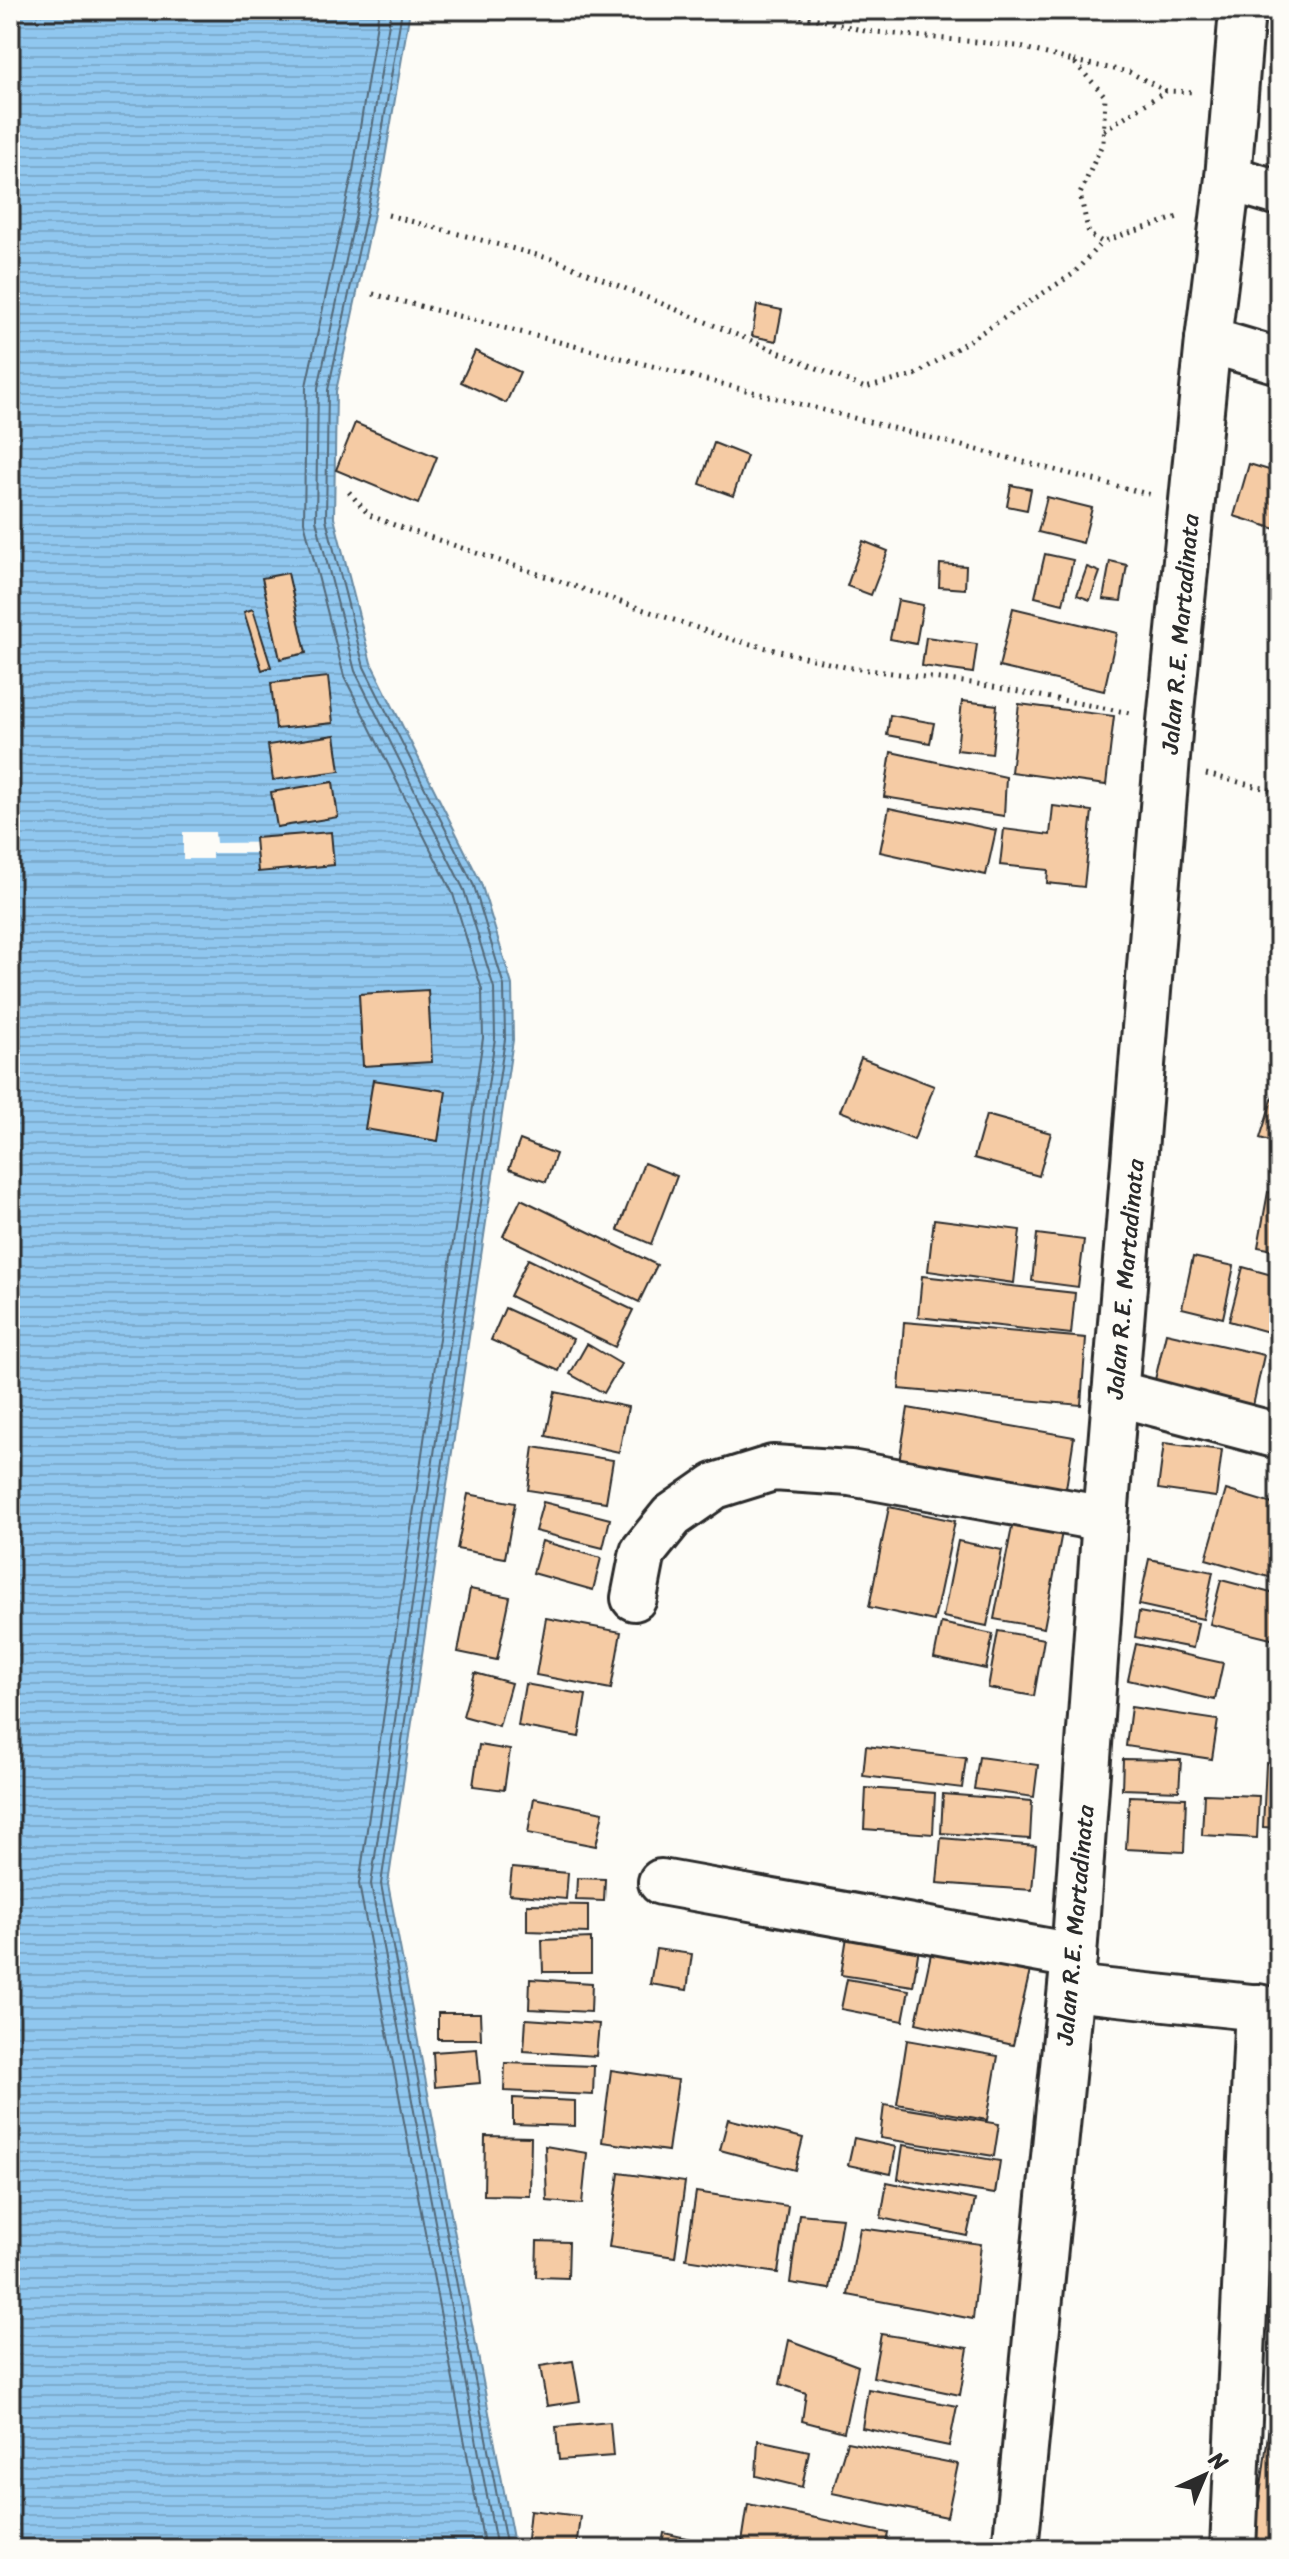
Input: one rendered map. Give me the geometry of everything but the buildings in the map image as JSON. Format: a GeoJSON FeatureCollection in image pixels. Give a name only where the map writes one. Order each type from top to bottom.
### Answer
{"type":"FeatureCollection","features":[{"type":"Feature","properties":{"kind":"main road","name":"Jalan R.E. Martadinata"},"geometry":{"type":"LineString","coordinates":[[1015,2549],[1072,1972],[1105,1519],[1170,721],[1208,340],[1228,178],[1242,10]]}},
{"type":"Feature","properties":{"kind":"main road"},"geometry":{"type":"LineString","coordinates":[[1228,178],[1279,193]]}},
{"type":"Feature","properties":{"kind":"main road"},"geometry":{"type":"LineString","coordinates":[[1208,340],[1279,361]]}},
{"type":"Feature","properties":{"kind":"main road"},"geometry":{"type":"LineString","coordinates":[[1115,1393],[1279,1436]]}},
{"type":"Feature","properties":{"kind":"main road"},"geometry":{"type":"LineString","coordinates":[[634,1598],[643,1552],[672,1516],[715,1486],[773,1468],[850,1473],[1105,1519]]}},
{"type":"Feature","properties":{"kind":"main road"},"geometry":{"type":"LineString","coordinates":[[661,1882],[1072,1972],[1269,2009],[1233,2549]]}},
{"type":"Feature","properties":{"kind":"path"},"geometry":{"type":"LineString","coordinates":[[753,10],[818,19],[865,31],[1017,46],[1129,72],[1166,91],[1213,93],[1233,105]]}},
{"type":"Feature","properties":{"kind":"path"},"geometry":{"type":"LineString","coordinates":[[1073,61],[1105,96],[1103,142],[1080,194],[1089,234],[1102,242]]}},
{"type":"Feature","properties":{"kind":"path"},"geometry":{"type":"LineString","coordinates":[[1104,130],[1166,91]]}},
{"type":"Feature","properties":{"kind":"path"},"geometry":{"type":"LineString","coordinates":[[388,215],[559,261],[865,388],[915,375],[1073,274],[1102,242],[1177,219],[1228,178]]}},
{"type":"Feature","properties":{"kind":"path"},"geometry":{"type":"LineString","coordinates":[[373,294],[1191,505]]}},
{"type":"Feature","properties":{"kind":"path"},"geometry":{"type":"LineString","coordinates":[[349,492],[369,515],[397,526],[730,639],[845,667],[972,683],[1170,721]]}},
{"type":"Feature","properties":{"kind":"path"},"geometry":{"type":"LineString","coordinates":[[1168,765],[1279,792]]}},
{"type":"Feature","properties":{"kind":"water"},"geometry":{"type":"Polygon","coordinates":[[[10,10],[410,10],[382,176],[336,391],[334,518],[371,663],[481,883],[512,985],[513,1040],[388,1884],[515,2549],[10,2549],[10,10]]]}},
{"type":"Feature","properties":{"kind":"pier"},"geometry":{"type":"Polygon","coordinates":[[[183,832],[215,832],[216,843],[314,842],[314,853],[212,853],[212,859],[183,859],[183,832]]]}}]}
